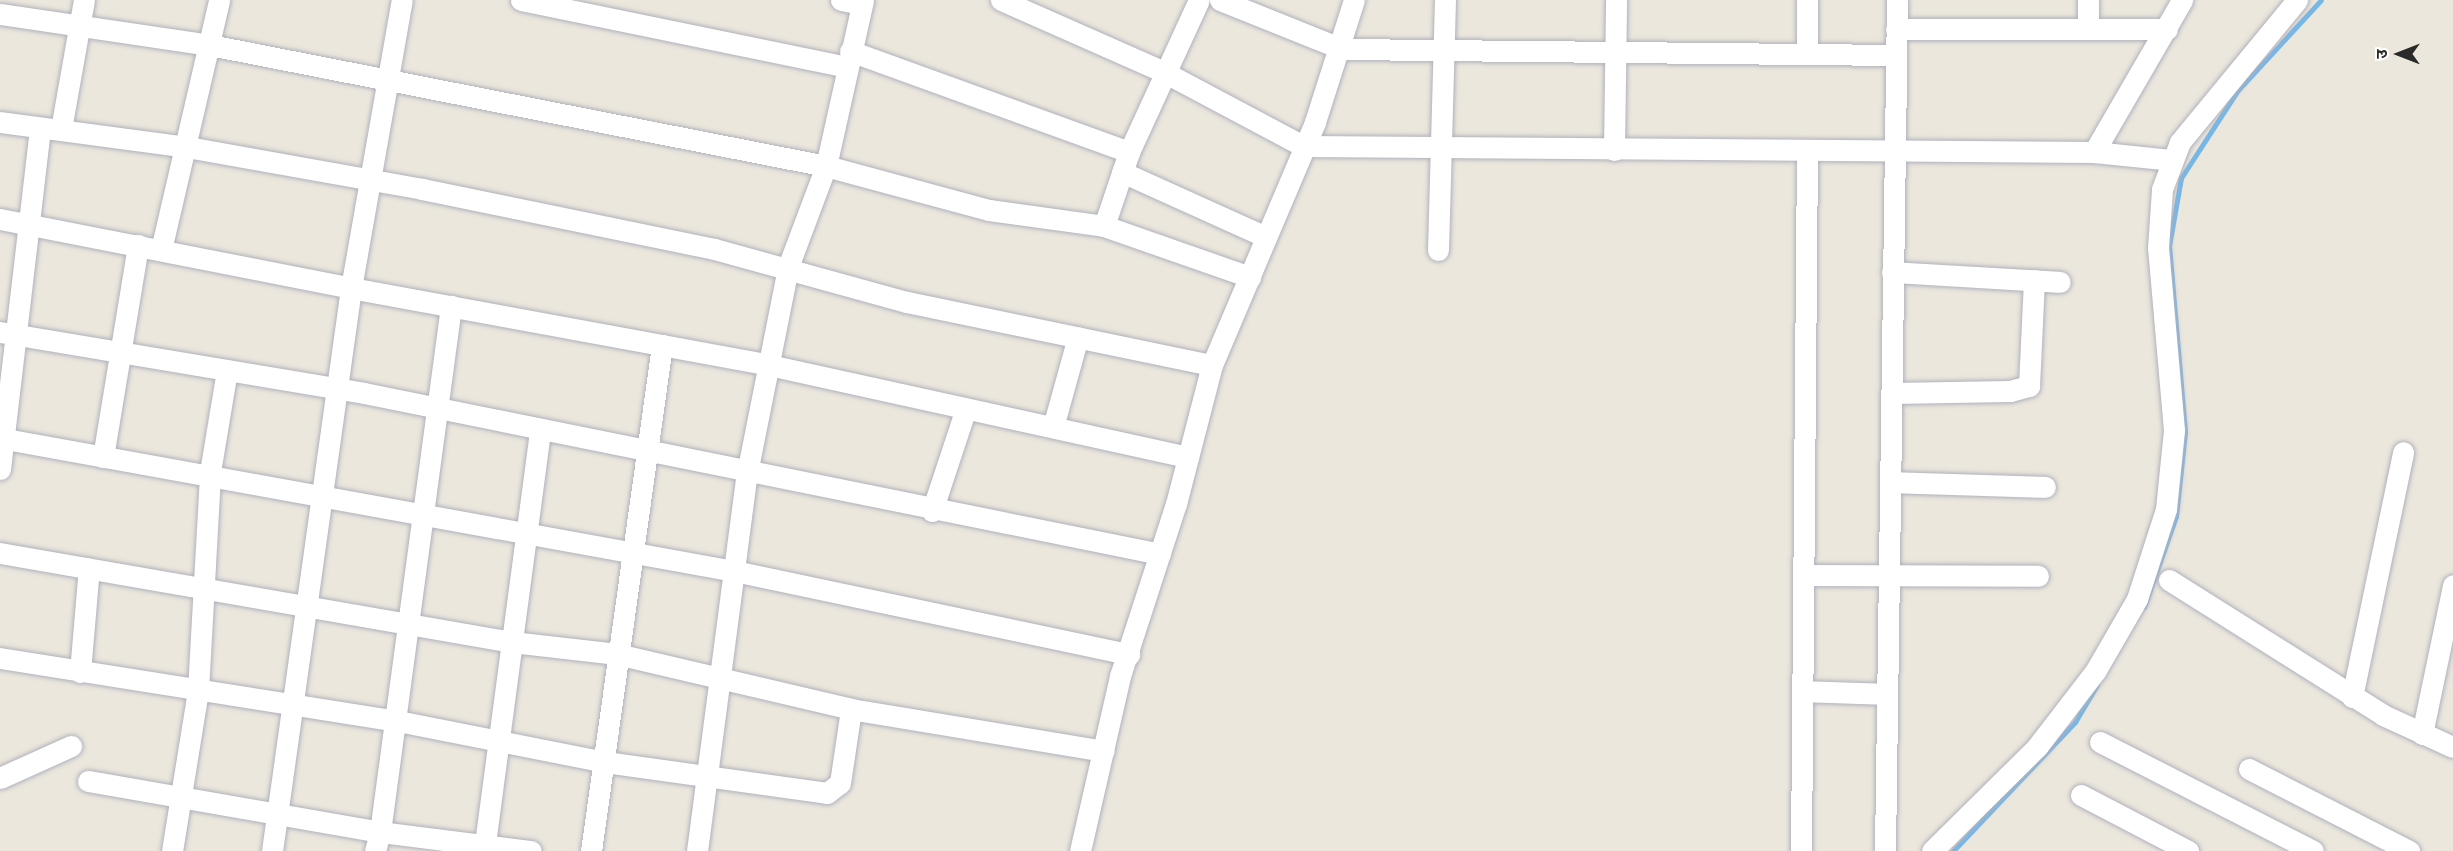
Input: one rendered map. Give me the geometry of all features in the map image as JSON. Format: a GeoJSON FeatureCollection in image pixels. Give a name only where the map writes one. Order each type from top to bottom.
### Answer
{"type":"FeatureCollection","features":[{"type":"Feature","properties":{"kind":"street"},"geometry":{"type":"LineString","coordinates":[[61,129],[84,0]]}},
{"type":"Feature","properties":{"kind":"street"},"geometry":{"type":"LineString","coordinates":[[161,250],[187,147],[219,0]]}},
{"type":"Feature","properties":{"kind":"street"},"geometry":{"type":"LineString","coordinates":[[272,851],[296,705],[351,288],[402,0]]}},
{"type":"Feature","properties":{"kind":"street"},"geometry":{"type":"LineString","coordinates":[[521,0],[848,59],[1129,152]]}},
{"type":"Feature","properties":{"kind":"street"},"geometry":{"type":"LineString","coordinates":[[697,851],[747,473],[788,267],[826,166],[848,59],[863,2],[841,0]]}},
{"type":"Feature","properties":{"kind":"street"},"geometry":{"type":"LineString","coordinates":[[1001,0],[1164,72],[1303,146],[1807,152],[2094,152],[2171,160]]}},
{"type":"Feature","properties":{"kind":"street"},"geometry":{"type":"LineString","coordinates":[[1104,226],[1129,152],[1198,0]]}},
{"type":"Feature","properties":{"kind":"street"},"geometry":{"type":"LineString","coordinates":[[1220,0],[1342,49],[1616,49],[1896,55]]}},
{"type":"Feature","properties":{"kind":"street"},"geometry":{"type":"LineString","coordinates":[[1438,250],[1440,48],[1445,0]]}},
{"type":"Feature","properties":{"kind":"street"},"geometry":{"type":"LineString","coordinates":[[1614,150],[1616,0]]}},
{"type":"Feature","properties":{"kind":"street"},"geometry":{"type":"LineString","coordinates":[[1807,0],[1807,53]]}},
{"type":"Feature","properties":{"kind":"street"},"geometry":{"type":"LineString","coordinates":[[1885,851],[1897,0]]}},
{"type":"Feature","properties":{"kind":"street"},"geometry":{"type":"LineString","coordinates":[[2088,0],[2088,29]]}},
{"type":"Feature","properties":{"kind":"street"},"geometry":{"type":"LineString","coordinates":[[2094,152],[2182,0]]}},
{"type":"Feature","properties":{"kind":"street"},"geometry":{"type":"LineString","coordinates":[[1932,851],[2037,747],[2068,710],[2120,632],[2149,565],[2166,508],[2174,430],[2157,223],[2171,160],[2202,112],[2297,0]]}},
{"type":"Feature","properties":{"kind":"street"},"geometry":{"type":"LineString","coordinates":[[1080,851],[1129,654],[1188,457],[1212,365],[1342,49],[1350,2]]}},
{"type":"Feature","properties":{"kind":"street"},"geometry":{"type":"LineString","coordinates":[[0,14],[79,30],[210,45],[389,78],[826,166],[989,210],[1104,226],[1250,277]]}},
{"type":"Feature","properties":{"kind":"street"},"geometry":{"type":"LineString","coordinates":[[1896,29],[2167,29]]}},
{"type":"Feature","properties":{"kind":"street"},"geometry":{"type":"LineString","coordinates":[[0,122],[40,130],[61,129],[187,147],[369,180],[788,267],[907,302],[1212,365]]}},
{"type":"Feature","properties":{"kind":"street"},"geometry":{"type":"LineString","coordinates":[[0,469],[9,334],[40,130]]}},
{"type":"Feature","properties":{"kind":"street"},"geometry":{"type":"LineString","coordinates":[[1801,851],[1807,152]]}},
{"type":"Feature","properties":{"kind":"street"},"geometry":{"type":"LineString","coordinates":[[1122,172],[1266,237]]}},
{"type":"Feature","properties":{"kind":"street"},"geometry":{"type":"LineString","coordinates":[[0,219],[351,288],[769,365],[1188,457]]}},
{"type":"Feature","properties":{"kind":"street"},"geometry":{"type":"LineString","coordinates":[[104,457],[117,352],[138,245]]}},
{"type":"Feature","properties":{"kind":"street"},"geometry":{"type":"LineString","coordinates":[[1892,272],[2060,282]]}},
{"type":"Feature","properties":{"kind":"street"},"geometry":{"type":"LineString","coordinates":[[1891,393],[2010,391],[2029,386],[2034,280]]}},
{"type":"Feature","properties":{"kind":"street"},"geometry":{"type":"LineString","coordinates":[[378,841],[398,721],[436,408],[451,306]]}},
{"type":"Feature","properties":{"kind":"street"},"geometry":{"type":"LineString","coordinates":[[9,334],[337,388],[932,511],[1160,554]]}},
{"type":"Feature","properties":{"kind":"street"},"geometry":{"type":"LineString","coordinates":[[1053,427],[1078,337]]}},
{"type":"Feature","properties":{"kind":"street"},"geometry":{"type":"LineString","coordinates":[[591,851],[662,345]]}},
{"type":"Feature","properties":{"kind":"street"},"geometry":{"type":"LineString","coordinates":[[172,851],[183,798],[198,690],[201,586],[210,472],[227,370]]}},
{"type":"Feature","properties":{"kind":"street"},"geometry":{"type":"LineString","coordinates":[[932,511],[966,408]]}},
{"type":"Feature","properties":{"kind":"street"},"geometry":{"type":"LineString","coordinates":[[485,848],[540,429]]}},
{"type":"Feature","properties":{"kind":"street"},"geometry":{"type":"LineString","coordinates":[[2,438],[104,457],[210,472],[323,497],[734,571],[1129,654]]}},
{"type":"Feature","properties":{"kind":"street"},"geometry":{"type":"LineString","coordinates":[[2352,697],[2403,452]]}},
{"type":"Feature","properties":{"kind":"street"},"geometry":{"type":"LineString","coordinates":[[1890,482],[2045,487]]}},
{"type":"Feature","properties":{"kind":"street"},"geometry":{"type":"LineString","coordinates":[[0,553],[201,586],[512,642],[617,654],[720,675],[851,708],[1104,751]]}},
{"type":"Feature","properties":{"kind":"street"},"geometry":{"type":"LineString","coordinates":[[80,672],[89,568]]}},
{"type":"Feature","properties":{"kind":"street"},"geometry":{"type":"LineString","coordinates":[[1803,575],[2038,576]]}},
{"type":"Feature","properties":{"kind":"street"},"geometry":{"type":"LineString","coordinates":[[2169,580],[2352,697],[2422,734],[2453,747]]}},
{"type":"Feature","properties":{"kind":"street"},"geometry":{"type":"LineString","coordinates":[[2422,734],[2453,585]]}},
{"type":"Feature","properties":{"kind":"street"},"geometry":{"type":"LineString","coordinates":[[0,658],[398,721],[604,762],[705,777],[834,792],[840,783],[851,708]]}},
{"type":"Feature","properties":{"kind":"street"},"geometry":{"type":"LineString","coordinates":[[1802,691],[1887,694]]}},
{"type":"Feature","properties":{"kind":"street"},"geometry":{"type":"LineString","coordinates":[[2100,742],[2313,851]]}},
{"type":"Feature","properties":{"kind":"street"},"geometry":{"type":"LineString","coordinates":[[0,778],[71,746]]}},
{"type":"Feature","properties":{"kind":"street"},"geometry":{"type":"LineString","coordinates":[[2249,769],[2409,851]]}},
{"type":"Feature","properties":{"kind":"street"},"geometry":{"type":"LineString","coordinates":[[88,781],[279,813],[378,841],[531,851]]}},
{"type":"Feature","properties":{"kind":"street"},"geometry":{"type":"LineString","coordinates":[[2081,795],[2188,851]]}},
{"type":"Feature","properties":{"kind":"waterway"},"geometry":{"type":"LineString","coordinates":[[2144,607],[2176,516],[2185,432],[2169,246],[2181,178],[2238,90],[2321,0]]}},
{"type":"Feature","properties":{"kind":"waterway"},"geometry":{"type":"LineString","coordinates":[[1953,851],[2075,722],[2097,685]]}}]}
